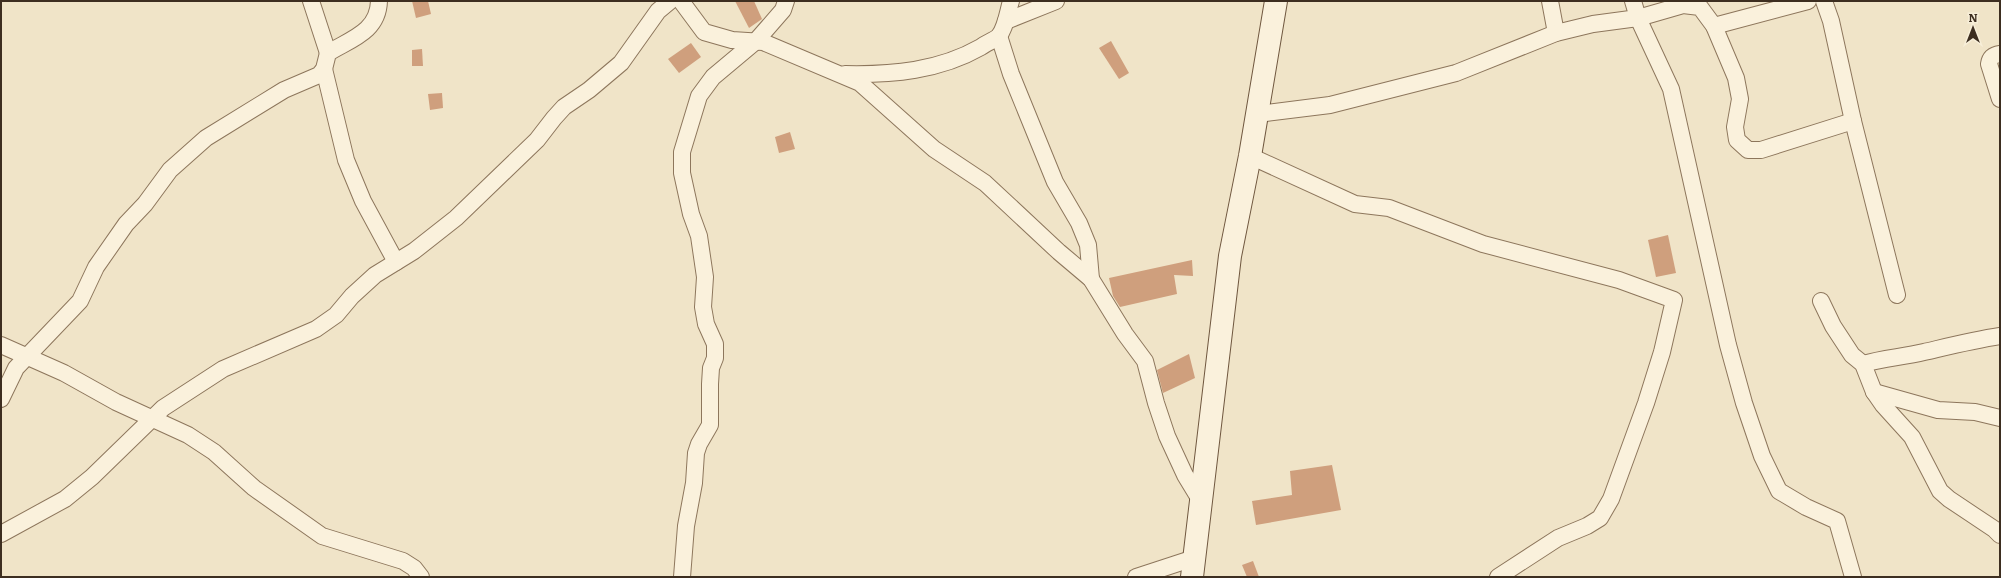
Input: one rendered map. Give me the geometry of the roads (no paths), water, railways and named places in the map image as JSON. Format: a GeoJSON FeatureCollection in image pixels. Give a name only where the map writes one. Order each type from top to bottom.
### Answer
{"type":"FeatureCollection","features":[{"type":"Feature","properties":{"kind":"street"},"geometry":{"type":"LineString","coordinates":[[1,399],[16,368],[80,301],[96,267],[126,224],[145,204],[170,170],[190,150],[206,138],[284,90],[319,75],[324,69],[328,53],[311,1]]}},
{"type":"Feature","properties":{"kind":"street"},"geometry":{"type":"LineString","coordinates":[[328,53],[364,32],[376,20],[379,1]]}},
{"type":"Feature","properties":{"kind":"street"},"geometry":{"type":"LineString","coordinates":[[1,534],[64,498],[92,477],[163,408],[223,369],[316,329],[336,315],[352,296],[375,275],[414,251],[456,218],[537,140],[564,107],[589,90],[621,63],[658,11],[670,1]]}},
{"type":"Feature","properties":{"kind":"street"},"geometry":{"type":"LineString","coordinates":[[681,1],[704,32],[732,40],[763,42],[842,74],[860,83],[934,149],[985,183],[1059,252],[1091,279],[1125,334],[1145,361],[1156,403],[1168,436],[1185,475],[1202,503]]}},
{"type":"Feature","properties":{"kind":"street"},"geometry":{"type":"LineString","coordinates":[[682,577],[686,526],[694,483],[696,453],[699,444],[710,425],[710,384],[711,368],[715,358],[715,344],[706,324],[702,308],[705,276],[699,236],[691,214],[682,173],[682,152],[699,96],[713,77],[756,41],[783,10],[786,1]]}},
{"type":"Feature","properties":{"kind":"street"},"geometry":{"type":"LineString","coordinates":[[1011,1],[1002,28],[1011,74],[1055,182],[1079,223],[1088,245],[1091,279]]}},
{"type":"Feature","properties":{"kind":"street"},"geometry":{"type":"LineString","coordinates":[[842,74],[870,75],[902,73],[938,66],[964,57],[1002,28],[1056,1]]}},
{"type":"Feature","properties":{"kind":"street"},"geometry":{"type":"LineString","coordinates":[[1136,577],[1193,568],[1202,503],[1230,256],[1258,114],[1276,1]]}},
{"type":"Feature","properties":{"kind":"street"},"geometry":{"type":"LineString","coordinates":[[1550,1],[1556,33]]}},
{"type":"Feature","properties":{"kind":"street"},"geometry":{"type":"LineString","coordinates":[[1633,1],[1638,18],[1671,89],[1728,346],[1744,403],[1762,456],[1779,490],[1806,507],[1837,520],[1853,577]]}},
{"type":"Feature","properties":{"kind":"street"},"geometry":{"type":"LineString","coordinates":[[1714,26],[1808,1]]}},
{"type":"Feature","properties":{"kind":"street"},"geometry":{"type":"LineString","coordinates":[[1824,1],[1831,21],[1853,121],[1897,295]]}},
{"type":"Feature","properties":{"kind":"street"},"geometry":{"type":"LineString","coordinates":[[1258,114],[1330,105],[1456,73],[1556,33],[1593,24],[1638,18],[1683,5],[1702,4],[1714,26],[1736,78],[1740,99],[1736,128],[1737,140],[1748,150],[1761,150],[1853,121]]}},
{"type":"Feature","properties":{"kind":"street"},"geometry":{"type":"LineString","coordinates":[[2000,54],[1995,54],[1990,58],[1989,64],[2000,99]]}},
{"type":"Feature","properties":{"kind":"street"},"geometry":{"type":"LineString","coordinates":[[324,69],[346,160],[363,201],[396,262]]}},
{"type":"Feature","properties":{"kind":"street"},"geometry":{"type":"LineString","coordinates":[[1250,156],[1355,204],[1389,208],[1483,244],[1619,280],[1674,300],[1662,352],[1646,403],[1611,498],[1600,518],[1587,526],[1558,538],[1498,577]]}},
{"type":"Feature","properties":{"kind":"street"},"geometry":{"type":"LineString","coordinates":[[1821,301],[1833,326],[1852,355],[1863,364],[1874,392],[1883,405],[1912,437],[1940,490],[1949,499],[1994,528],[2000,535]]}},
{"type":"Feature","properties":{"kind":"street"},"geometry":{"type":"LineString","coordinates":[[1863,364],[1884,358],[1923,352],[1969,340],[2000,336]]}},
{"type":"Feature","properties":{"kind":"street"},"geometry":{"type":"LineString","coordinates":[[1,345],[64,373],[116,402],[188,435],[207,448],[254,488],[322,536],[403,561],[414,568],[421,577]]}},
{"type":"Feature","properties":{"kind":"street"},"geometry":{"type":"LineString","coordinates":[[1874,392],[1938,410],[1976,412],[2000,418]]}}]}
